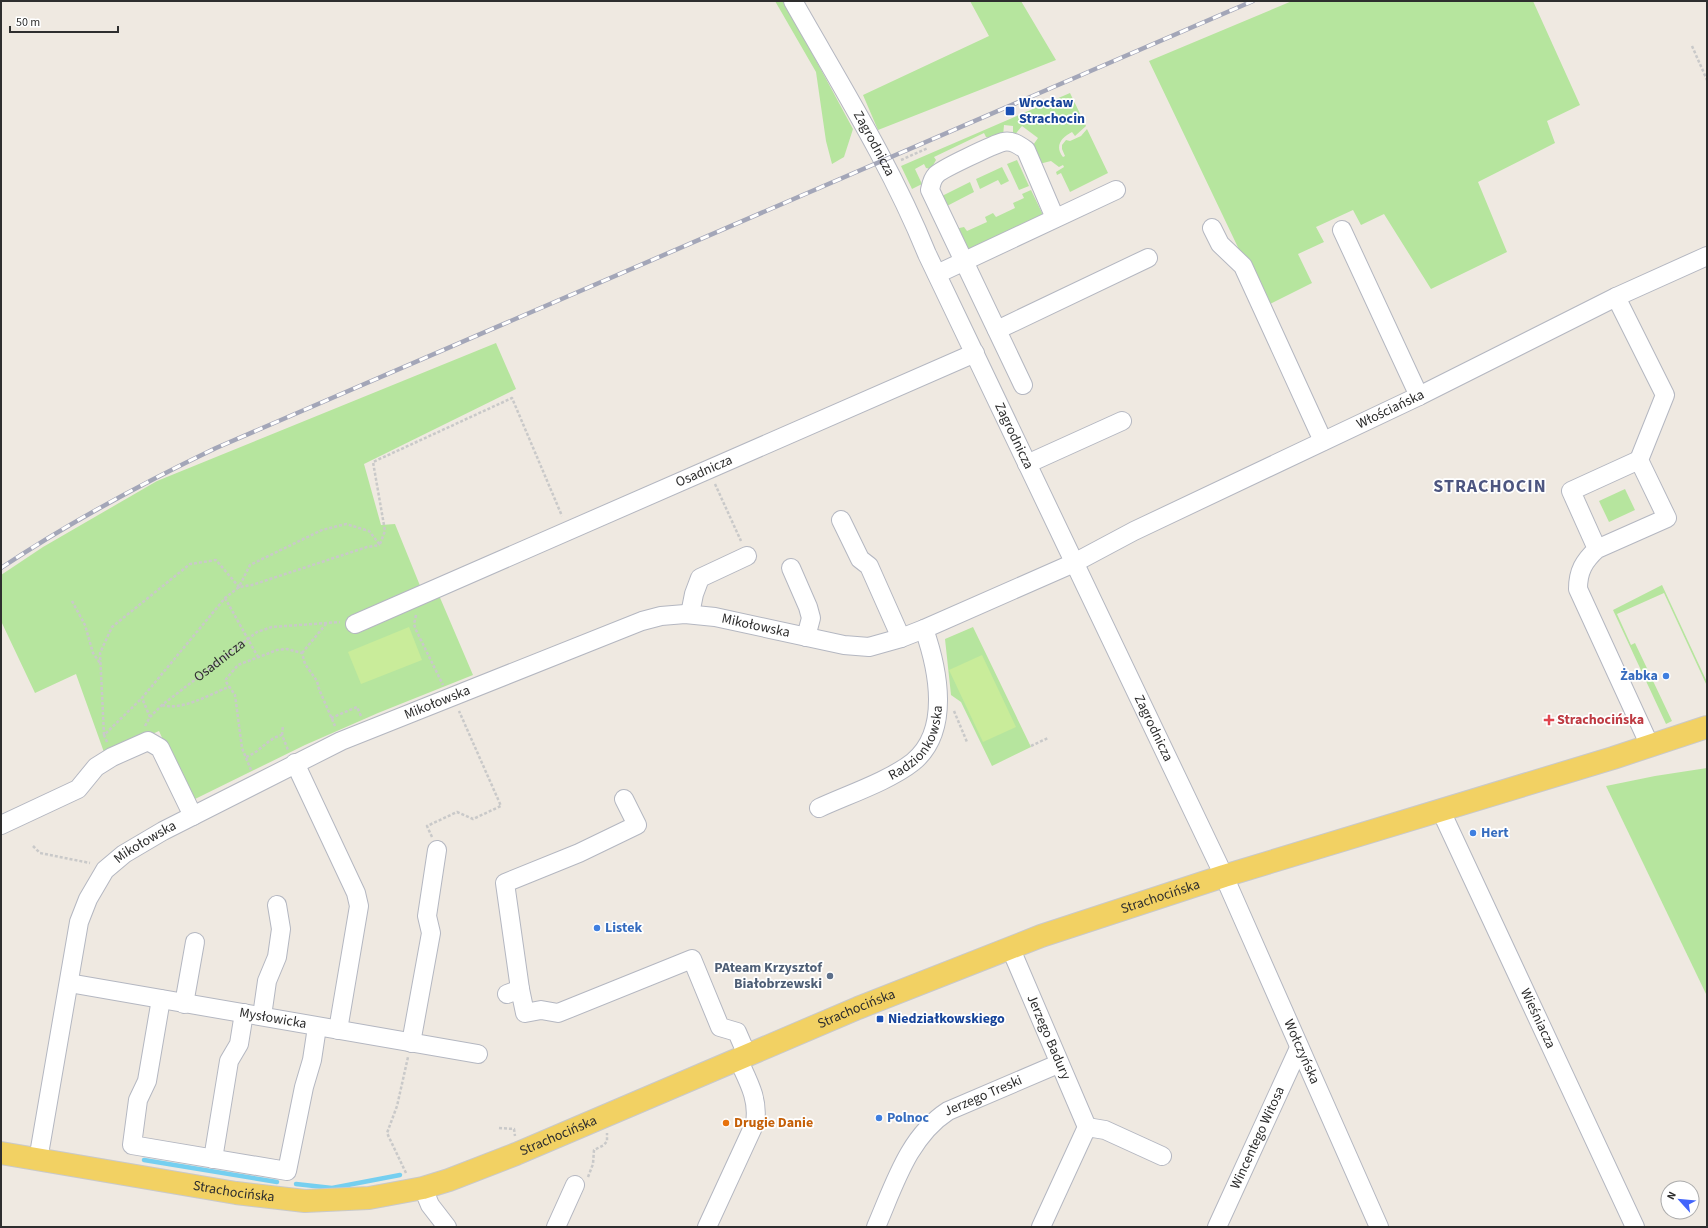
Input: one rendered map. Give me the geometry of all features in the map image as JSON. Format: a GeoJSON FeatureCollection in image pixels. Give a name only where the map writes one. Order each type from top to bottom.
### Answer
{"type":"FeatureCollection","features":[{"type":"Feature","properties":{"kind":"main road","name":"Strachocińska"},"geometry":{"type":"LineString","coordinates":[[1,1153],[236,1193],[304,1201],[369,1198],[416,1184],[469,1173],[743,1057],[1010,947],[1224,876],[1441,811],[1707,727]]}},
{"type":"Feature","properties":{"kind":"street","name":"Zagrodnicza"},"geometry":{"type":"LineString","coordinates":[[793,1],[882,157],[913,219],[937,274],[1224,876]]}},
{"type":"Feature","properties":{"kind":"street"},"geometry":{"type":"LineString","coordinates":[[1023,385],[930,190],[936,175],[948,167],[1003,142],[1018,144],[1026,150],[1055,218]]}},
{"type":"Feature","properties":{"kind":"street"},"geometry":{"type":"LineString","coordinates":[[937,274],[1116,190]]}},
{"type":"Feature","properties":{"kind":"street"},"geometry":{"type":"LineString","coordinates":[[1212,228],[1220,244],[1243,266],[1323,441]]}},
{"type":"Feature","properties":{"kind":"street"},"geometry":{"type":"LineString","coordinates":[[1342,230],[1419,396]]}},
{"type":"Feature","properties":{"kind":"street","name":"Włościańska"},"geometry":{"type":"LineString","coordinates":[[1074,562],[1134,531],[1419,396],[1616,297],[1707,256]]}},
{"type":"Feature","properties":{"kind":"street"},"geometry":{"type":"LineString","coordinates":[[997,330],[1148,258]]}},
{"type":"Feature","properties":{"kind":"street"},"geometry":{"type":"LineString","coordinates":[[1597,549],[1571,491],[1638,460],[1666,395],[1616,297]]}},
{"type":"Feature","properties":{"kind":"street","name":"Osadnicza"},"geometry":{"type":"LineString","coordinates":[[356,624],[975,353]]}},
{"type":"Feature","properties":{"kind":"street"},"geometry":{"type":"LineString","coordinates":[[1027,464],[1122,421]]}},
{"type":"Feature","properties":{"kind":"street"},"geometry":{"type":"LineString","coordinates":[[1638,460],[1667,518],[1597,549],[1584,562],[1578,578],[1578,589],[1650,746]]}},
{"type":"Feature","properties":{"kind":"street"},"geometry":{"type":"LineString","coordinates":[[841,520],[860,560],[869,566],[901,638]]}},
{"type":"Feature","properties":{"kind":"street"},"geometry":{"type":"LineString","coordinates":[[690,614],[694,594],[700,578],[747,556]]}},
{"type":"Feature","properties":{"kind":"street","name":"Mikołowska"},"geometry":{"type":"LineString","coordinates":[[38,1160],[79,922],[88,899],[105,870],[124,854],[192,816],[341,741],[642,621],[661,616],[690,614],[715,617],[844,645],[869,647],[901,638],[924,629],[1074,562]]}},
{"type":"Feature","properties":{"kind":"street"},"geometry":{"type":"LineString","coordinates":[[791,568],[808,607],[811,618],[806,637]]}},
{"type":"Feature","properties":{"kind":"street","name":"Radzionkowska"},"geometry":{"type":"LineString","coordinates":[[819,808],[894,774],[914,762],[927,746],[935,726],[938,704],[931,649],[924,629]]}},
{"type":"Feature","properties":{"kind":"street"},"geometry":{"type":"LineString","coordinates":[[1,825],[78,789],[96,767],[148,742],[160,748],[192,816]]}},
{"type":"Feature","properties":{"kind":"street"},"geometry":{"type":"LineString","coordinates":[[295,763],[356,893],[359,906],[338,1030]]}},
{"type":"Feature","properties":{"kind":"street"},"geometry":{"type":"LineString","coordinates":[[624,799],[638,825],[579,853],[505,883],[513,991],[525,1013],[541,1010],[558,1013],[692,959],[720,1027],[737,1032],[755,1096],[757,1110],[755,1123],[707,1227]]}},
{"type":"Feature","properties":{"kind":"street","name":"Wieśniacza"},"geometry":{"type":"LineString","coordinates":[[1441,811],[1446,826],[1635,1227]]}},
{"type":"Feature","properties":{"kind":"street"},"geometry":{"type":"LineString","coordinates":[[411,1043],[431,933],[427,916],[437,850]]}},
{"type":"Feature","properties":{"kind":"street","name":"Wołczyńska"},"geometry":{"type":"LineString","coordinates":[[1224,876],[1379,1227]]}},
{"type":"Feature","properties":{"kind":"street"},"geometry":{"type":"LineString","coordinates":[[213,1159],[230,1061],[253,1015],[277,957],[281,929],[277,904]]}},
{"type":"Feature","properties":{"kind":"street"},"geometry":{"type":"LineString","coordinates":[[184,1004],[195,942]]}},
{"type":"Feature","properties":{"kind":"street","name":"Jerzego Badury"},"geometry":{"type":"LineString","coordinates":[[1010,947],[1058,1064],[1086,1127]]}},
{"type":"Feature","properties":{"kind":"street","name":"Mysłowicka"},"geometry":{"type":"LineString","coordinates":[[69,983],[478,1054]]}},
{"type":"Feature","properties":{"kind":"street"},"geometry":{"type":"LineString","coordinates":[[161,999],[147,1082],[138,1100],[132,1145],[287,1171],[304,1087],[312,1060],[317,1027]]}},
{"type":"Feature","properties":{"kind":"street","name":"Wincentego Witosa"},"geometry":{"type":"LineString","coordinates":[[1216,1227],[1299,1048]]}},
{"type":"Feature","properties":{"kind":"street","name":"Jerzego Treski"},"geometry":{"type":"LineString","coordinates":[[876,1227],[915,1142],[938,1118],[948,1111],[1058,1064]]}},
{"type":"Feature","properties":{"kind":"street"},"geometry":{"type":"LineString","coordinates":[[1041,1227],[1086,1127],[1105,1130],[1162,1156]]}},
{"type":"Feature","properties":{"kind":"street"},"geometry":{"type":"LineString","coordinates":[[416,1184],[447,1227]]}},
{"type":"Feature","properties":{"kind":"street"},"geometry":{"type":"LineString","coordinates":[[556,1227],[575,1185]]}},
{"type":"Feature","properties":{"kind":"path"},"geometry":{"type":"LineString","coordinates":[[1692,46],[1707,80]]}},
{"type":"Feature","properties":{"kind":"path"},"geometry":{"type":"LineString","coordinates":[[380,545],[385,531],[373,462],[512,398],[568,530]]}},
{"type":"Feature","properties":{"kind":"path"},"geometry":{"type":"LineString","coordinates":[[708,469],[747,556]]}},
{"type":"Feature","properties":{"kind":"path"},"geometry":{"type":"LineString","coordinates":[[104,735],[142,698],[225,598],[239,587],[250,564],[322,530],[346,524],[369,531],[380,545]]}},
{"type":"Feature","properties":{"kind":"path"},"geometry":{"type":"LineString","coordinates":[[239,587],[252,585],[367,547],[380,545]]}},
{"type":"Feature","properties":{"kind":"path"},"geometry":{"type":"LineString","coordinates":[[112,758],[104,735],[100,654],[112,627],[190,564],[216,560],[239,587]]}},
{"type":"Feature","properties":{"kind":"path"},"geometry":{"type":"LineString","coordinates":[[225,598],[258,657]]}},
{"type":"Feature","properties":{"kind":"path"},"geometry":{"type":"LineString","coordinates":[[72,601],[85,625],[93,652],[100,663]]}},
{"type":"Feature","properties":{"kind":"path"},"geometry":{"type":"LineString","coordinates":[[417,613],[414,624],[416,630],[451,697],[501,806],[473,819],[457,812],[427,826],[437,850]]}},
{"type":"Feature","properties":{"kind":"path","name":"Osadnicza"},"geometry":{"type":"LineString","coordinates":[[150,716],[162,705],[257,632],[272,627],[326,623],[302,653]]}},
{"type":"Feature","properties":{"kind":"path"},"geometry":{"type":"LineString","coordinates":[[258,783],[242,748],[238,729],[235,695],[229,687],[226,679],[238,665],[258,657],[287,649],[302,653],[305,664],[317,681],[341,741]]}},
{"type":"Feature","properties":{"kind":"path"},"geometry":{"type":"LineString","coordinates":[[162,705],[170,708],[229,687]]}},
{"type":"Feature","properties":{"kind":"path"},"geometry":{"type":"LineString","coordinates":[[142,698],[150,716],[144,730],[148,742]]}},
{"type":"Feature","properties":{"kind":"path"},"geometry":{"type":"LineString","coordinates":[[938,704],[952,707],[967,742]]}},
{"type":"Feature","properties":{"kind":"path"},"geometry":{"type":"LineString","coordinates":[[331,718],[357,707],[368,730]]}},
{"type":"Feature","properties":{"kind":"path"},"geometry":{"type":"LineString","coordinates":[[283,726],[282,735],[295,763]]}},
{"type":"Feature","properties":{"kind":"path"},"geometry":{"type":"LineString","coordinates":[[246,757],[257,751],[272,738],[282,735]]}},
{"type":"Feature","properties":{"kind":"path"},"geometry":{"type":"LineString","coordinates":[[1031,746],[1048,738]]}},
{"type":"Feature","properties":{"kind":"path"},"geometry":{"type":"LineString","coordinates":[[33,846],[40,853],[87,862],[105,870]]}},
{"type":"Feature","properties":{"kind":"path"},"geometry":{"type":"LineString","coordinates":[[411,1043],[397,1106],[387,1133],[416,1184]]}},
{"type":"Feature","properties":{"kind":"path"},"geometry":{"type":"LineString","coordinates":[[575,1185],[585,1183],[593,1164],[594,1150],[604,1145],[607,1141],[606,1132],[597,1120]]}},
{"type":"Feature","properties":{"kind":"path"},"geometry":{"type":"LineString","coordinates":[[499,1128],[514,1129],[516,1137]]}},
{"type":"Feature","properties":{"kind":"green space"},"geometry":{"type":"Polygon","coordinates":[[[775,1],[784,1],[853,129],[844,157],[832,164],[826,141],[816,72],[775,1]]]}},
{"type":"Feature","properties":{"kind":"green space"},"geometry":{"type":"Polygon","coordinates":[[[970,1],[1021,1],[1056,60],[878,130],[863,95],[989,36],[970,1]]]}},
{"type":"Feature","properties":{"kind":"green space"},"geometry":{"type":"Polygon","coordinates":[[[1292,1],[1533,1],[1580,105],[1547,121],[1555,143],[1478,182],[1507,252],[1431,289],[1384,214],[1361,225],[1353,210],[1316,227],[1324,242],[1298,254],[1312,283],[1266,306],[1149,61],[1292,1]]]}},
{"type":"Feature","properties":{"kind":"green space"},"geometry":{"type":"Polygon","coordinates":[[[1070,93],[1086,126],[1075,136],[1072,132],[1062,139],[1059,146],[1060,153],[1063,157],[1065,156],[1062,145],[1066,140],[1070,141],[1081,136],[1087,129],[1108,173],[1070,192],[1061,173],[1057,175],[1056,172],[1064,167],[1063,165],[1059,167],[1051,161],[1039,164],[1031,148],[1038,138],[1022,126],[1013,137],[1013,126],[1004,125],[1003,136],[995,139],[986,137],[984,133],[934,157],[936,160],[931,169],[926,168],[924,164],[915,169],[922,184],[912,189],[901,166],[1070,93]]]}},
{"type":"Feature","properties":{"kind":"green space"},"geometry":{"type":"Polygon","coordinates":[[[1017,160],[1029,186],[1019,190],[1007,164],[1017,160]]]}},
{"type":"Feature","properties":{"kind":"green space"},"geometry":{"type":"Polygon","coordinates":[[[1002,167],[1009,181],[1001,185],[998,180],[980,189],[976,179],[1002,167]]]}},
{"type":"Feature","properties":{"kind":"green space"},"geometry":{"type":"Polygon","coordinates":[[[970,182],[974,192],[945,207],[940,197],[970,182]]]}},
{"type":"Feature","properties":{"kind":"green space"},"geometry":{"type":"Polygon","coordinates":[[[1031,190],[1043,215],[973,249],[967,248],[955,229],[964,227],[967,231],[987,222],[985,217],[993,213],[996,217],[1015,208],[1013,203],[1024,198],[1022,194],[1031,190]]]}},
{"type":"Feature","properties":{"kind":"green space"},"geometry":{"type":"Polygon","coordinates":[[[496,343],[516,389],[364,464],[381,525],[395,524],[425,598],[438,593],[473,675],[378,713],[305,745],[193,800],[188,795],[159,731],[105,755],[76,674],[35,693],[1,621],[1,575],[43,547],[157,481],[496,343]]]}},
{"type":"Feature","properties":{"kind":"green space"},"geometry":{"type":"Polygon","coordinates":[[[1625,489],[1635,510],[1609,522],[1599,501],[1625,489]]]}},
{"type":"Feature","properties":{"kind":"green space"},"geometry":{"type":"Polygon","coordinates":[[[1662,585],[1707,682],[1707,686],[1664,593],[1617,614],[1631,645],[1635,643],[1672,721],[1666,724],[1613,610],[1662,585]]]}},
{"type":"Feature","properties":{"kind":"green space"},"geometry":{"type":"Polygon","coordinates":[[[409,627],[422,660],[361,684],[348,652],[409,627]]]}},
{"type":"Feature","properties":{"kind":"green space"},"geometry":{"type":"Polygon","coordinates":[[[973,627],[1031,747],[992,766],[961,702],[951,695],[945,639],[973,627]]]}},
{"type":"Feature","properties":{"kind":"green space"},"geometry":{"type":"Polygon","coordinates":[[[982,655],[1016,727],[983,742],[949,670],[982,655]]]}},
{"type":"Feature","properties":{"kind":"green space"},"geometry":{"type":"Polygon","coordinates":[[[1707,768],[1707,996],[1606,786],[1655,776],[1707,768]]]}},
{"type":"Feature","properties":{"kind":"waterway"},"geometry":{"type":"LineString","coordinates":[[144,1160],[277,1182]]}},
{"type":"Feature","properties":{"kind":"waterway"},"geometry":{"type":"LineString","coordinates":[[296,1184],[332,1188],[400,1175]]}},
{"type":"Feature","properties":{"kind":"railway"},"geometry":{"type":"LineString","coordinates":[[1,568],[106,504],[160,475],[216,448],[1253,1]]}},
{"type":"Feature","properties":{"kind":"place","name":"Wrocław Strachocin"},"geometry":{"type":"Point","coordinates":[1010,111]}},
{"type":"Feature","properties":{"kind":"place","name":"Żabka"},"geometry":{"type":"Point","coordinates":[1666,676]}},
{"type":"Feature","properties":{"kind":"place","name":"Strachocińska"},"geometry":{"type":"Point","coordinates":[1549,720]}},
{"type":"Feature","properties":{"kind":"place","name":"Hert"},"geometry":{"type":"Point","coordinates":[1473,833]}},
{"type":"Feature","properties":{"kind":"place","name":"Listek"},"geometry":{"type":"Point","coordinates":[597,928]}},
{"type":"Feature","properties":{"kind":"place","name":"PAteam Krzysztof Białobrzewski"},"geometry":{"type":"Point","coordinates":[830,976]}},
{"type":"Feature","properties":{"kind":"place","name":"Niedziałkowskiego"},"geometry":{"type":"Point","coordinates":[880,1019]}},
{"type":"Feature","properties":{"kind":"place","name":"Polnoc"},"geometry":{"type":"Point","coordinates":[879,1118]}},
{"type":"Feature","properties":{"kind":"place","name":"Drugie Danie"},"geometry":{"type":"Point","coordinates":[726,1123]}},
{"type":"Feature","properties":{"kind":"district","name":"STRACHOCIN"},"geometry":{"type":"Point","coordinates":[1490,486]}}]}
